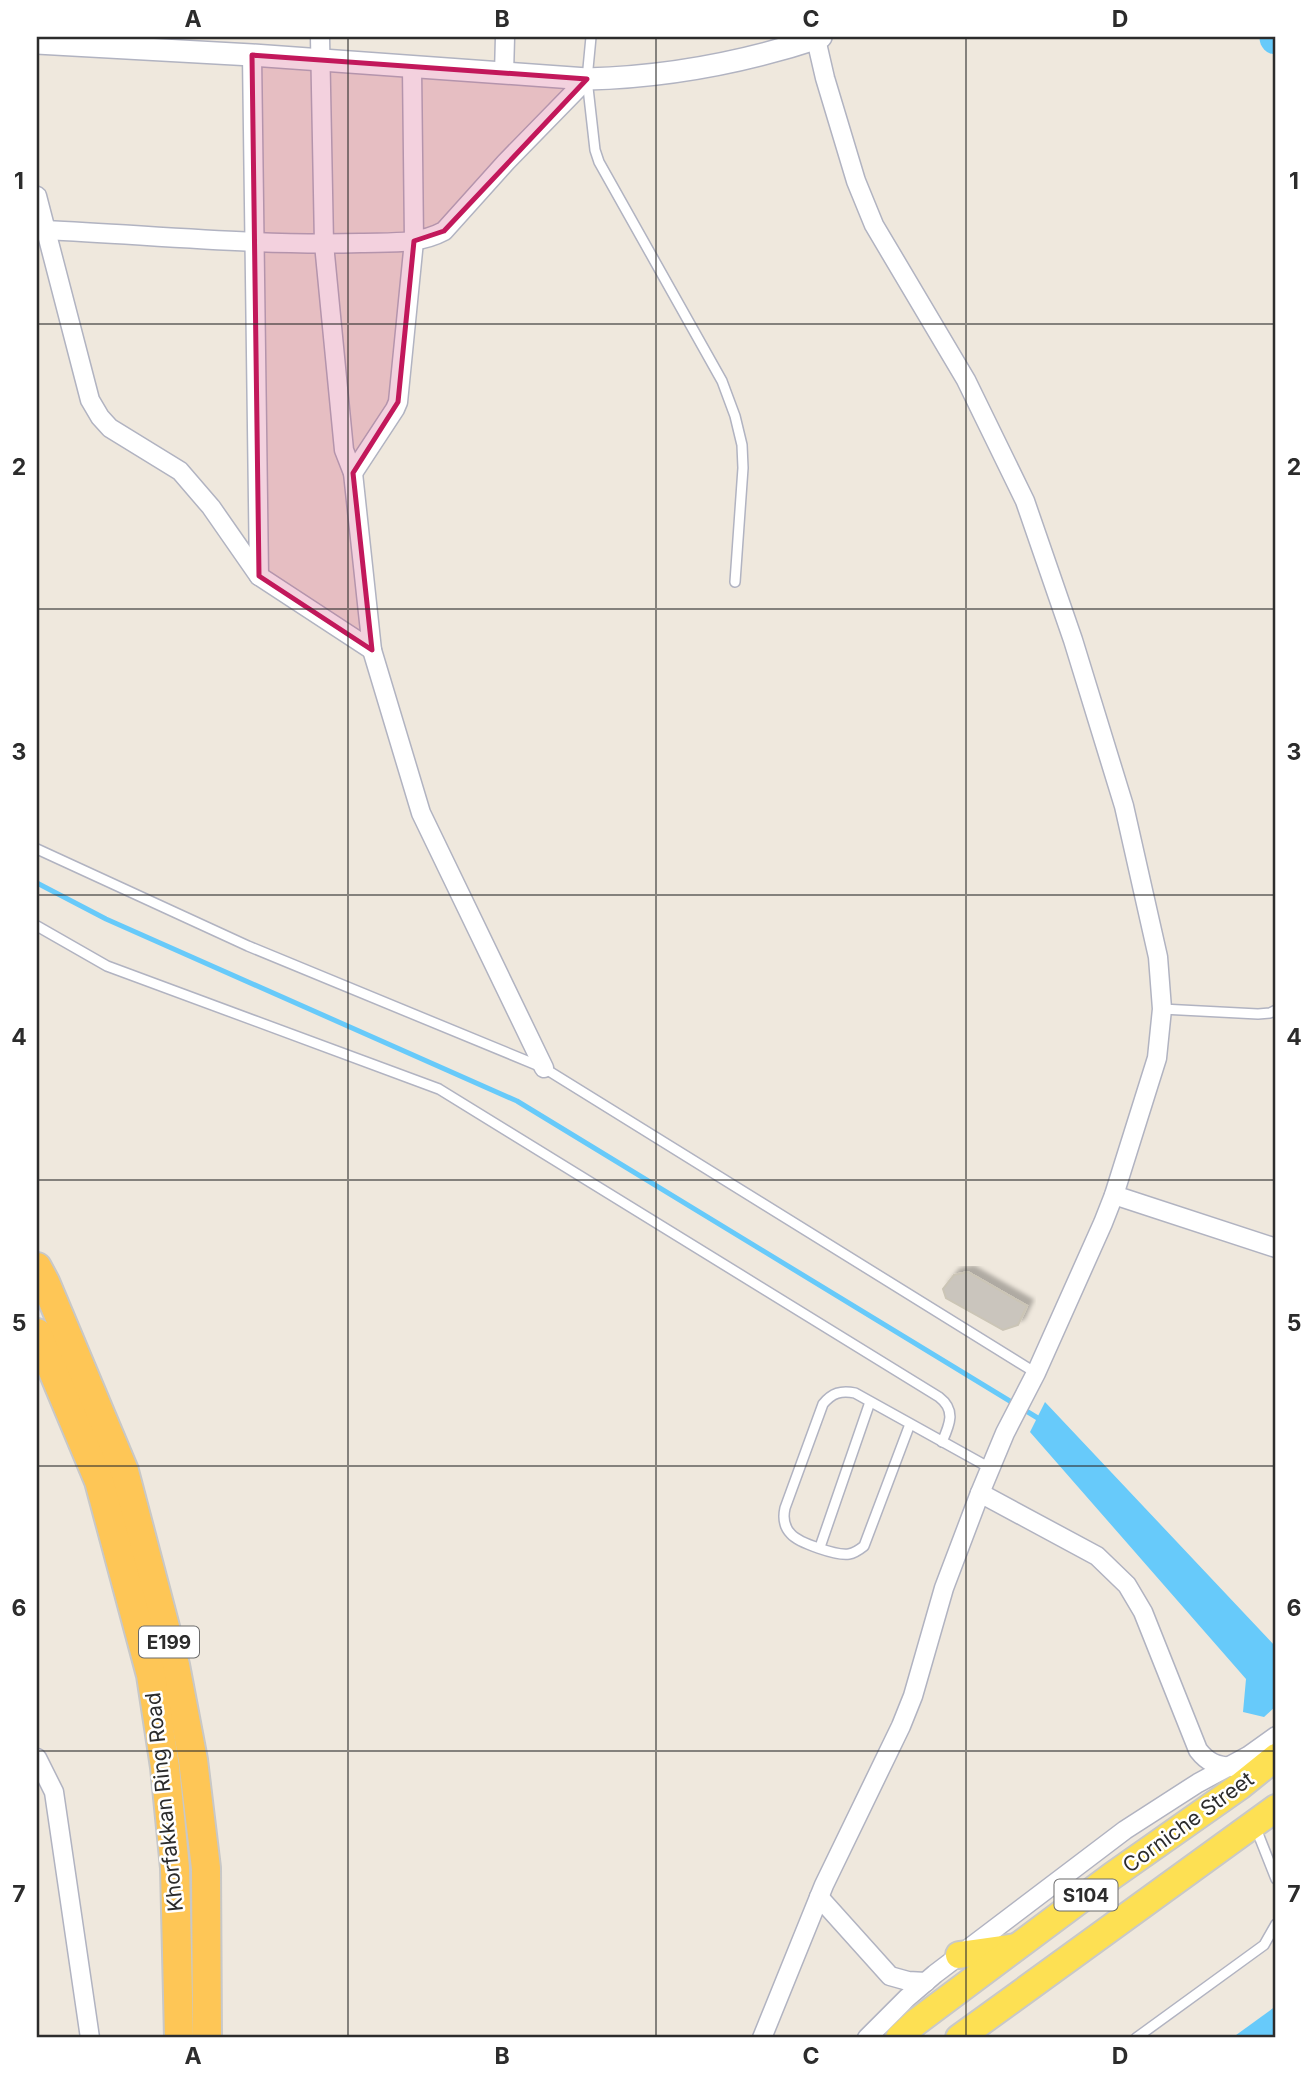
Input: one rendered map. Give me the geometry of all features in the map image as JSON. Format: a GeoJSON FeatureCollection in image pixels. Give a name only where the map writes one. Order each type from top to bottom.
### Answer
{"type":"FeatureCollection","features":[{"type":"Feature","properties":{"kind":"highway","name":"Khorfakkan Ring Road"},"geometry":{"type":"LineString","coordinates":[[37,1267],[124,1471],[175,1665],[193,1760],[206,1868],[208,2038]]}},
{"type":"Feature","properties":{"kind":"highway","name":"Khorfakkan Ring Road"},"geometry":{"type":"LineString","coordinates":[[37,1333],[99,1481],[151,1675],[165,1767],[175,1868],[179,2038]]}},
{"type":"Feature","properties":{"kind":"main road","name":"Corniche Street"},"geometry":{"type":"LineString","coordinates":[[899,2038],[915,2023],[1112,1876],[1271,1762]]}},
{"type":"Feature","properties":{"kind":"main road","name":"Corniche Street"},"geometry":{"type":"LineString","coordinates":[[959,2038],[1276,1808]]}},
{"type":"Feature","properties":{"kind":"main road"},"geometry":{"type":"LineString","coordinates":[[1061,1964],[1080,1935],[1120,1901],[1123,1886],[1112,1876]]}},
{"type":"Feature","properties":{"kind":"main road"},"geometry":{"type":"LineString","coordinates":[[959,1955],[1018,1947]]}},
{"type":"Feature","properties":{"kind":"street"},"geometry":{"type":"LineString","coordinates":[[320,37],[324,244],[344,450],[353,473],[372,650],[421,813],[544,1068]]}},
{"type":"Feature","properties":{"kind":"street"},"geometry":{"type":"LineString","coordinates":[[504,74],[505,37]]}},
{"type":"Feature","properties":{"kind":"street"},"geometry":{"type":"LineString","coordinates":[[37,43],[65,40],[220,45],[253,55],[587,79],[629,78],[689,70],[819,38],[825,78],[856,181],[874,225],[966,380],[1025,501],[1073,640],[1124,806],[1158,957],[1162,1009],[1157,1058],[1114,1195],[980,1493],[944,1588],[905,1716],[819,1898],[762,2038]]}},
{"type":"Feature","properties":{"kind":"street"},"geometry":{"type":"LineString","coordinates":[[253,55],[259,576]]}},
{"type":"Feature","properties":{"kind":"street"},"geometry":{"type":"LineString","coordinates":[[353,473],[398,402],[414,242],[412,68]]}},
{"type":"Feature","properties":{"kind":"street"},"geometry":{"type":"LineString","coordinates":[[46,230],[324,244],[414,242],[432,237],[444,231],[506,162],[587,79]]}},
{"type":"Feature","properties":{"kind":"street"},"geometry":{"type":"LineString","coordinates":[[37,196],[90,400],[95,409],[110,428],[180,471],[211,507],[259,576],[372,650]]}},
{"type":"Feature","properties":{"kind":"street"},"geometry":{"type":"LineString","coordinates":[[1114,1195],[1276,1248]]}},
{"type":"Feature","properties":{"kind":"street"},"geometry":{"type":"LineString","coordinates":[[980,1493],[1097,1556],[1127,1585],[1143,1612],[1198,1750],[1206,1760],[1229,1767],[1271,1762]]}},
{"type":"Feature","properties":{"kind":"street"},"geometry":{"type":"LineString","coordinates":[[867,2038],[894,2010],[959,1955],[1125,1830],[1198,1783],[1248,1756],[1276,1736]]}},
{"type":"Feature","properties":{"kind":"street"},"geometry":{"type":"LineString","coordinates":[[1198,1750],[1198,1816]]}},
{"type":"Feature","properties":{"kind":"street"},"geometry":{"type":"LineString","coordinates":[[37,1758],[54,1792],[90,2038]]}},
{"type":"Feature","properties":{"kind":"street"},"geometry":{"type":"LineString","coordinates":[[819,1898],[890,1976],[908,1982],[926,1982]]}},
{"type":"Feature","properties":{"kind":"street"},"geometry":{"type":"LineString","coordinates":[[890,1976],[894,2010]]}},
{"type":"Feature","properties":{"kind":"lane"},"geometry":{"type":"LineString","coordinates":[[592,37],[587,79],[595,150],[599,162],[722,382],[735,416],[742,445],[743,468],[735,582]]}},
{"type":"Feature","properties":{"kind":"lane"},"geometry":{"type":"LineString","coordinates":[[37,849],[247,946],[544,1068],[1036,1373]]}},
{"type":"Feature","properties":{"kind":"lane"},"geometry":{"type":"LineString","coordinates":[[37,926],[107,966],[439,1089],[939,1396],[945,1402],[951,1417],[950,1426],[942,1442]]}},
{"type":"Feature","properties":{"kind":"lane"},"geometry":{"type":"LineString","coordinates":[[1162,1009],[1258,1014],[1276,1010]]}},
{"type":"Feature","properties":{"kind":"lane"},"geometry":{"type":"LineString","coordinates":[[910,1424],[864,1546],[847,1554],[802,1542],[791,1534],[785,1522],[785,1508],[823,1404],[828,1398],[841,1392],[848,1391],[870,1402],[910,1424],[942,1442],[990,1468]]}},
{"type":"Feature","properties":{"kind":"lane"},"geometry":{"type":"LineString","coordinates":[[820,1548],[870,1402]]}},
{"type":"Feature","properties":{"kind":"lane"},"geometry":{"type":"LineString","coordinates":[[1254,1824],[1276,1879]]}},
{"type":"Feature","properties":{"kind":"lane"},"geometry":{"type":"LineString","coordinates":[[1136,2038],[1264,1945],[1276,1924]]}},
{"type":"Feature","properties":{"kind":"highlighted area"},"geometry":{"type":"Polygon","coordinates":[[[252,55],[587,79],[444,231],[414,241],[398,402],[353,473],[372,650],[259,576],[252,55]]]}},
{"type":"Feature","properties":{"kind":"water"},"geometry":{"type":"Polygon","coordinates":[[[1045,1402],[1276,1647],[1276,1706],[1264,1717],[1243,1712],[1246,1679],[1030,1432],[1045,1402]]]}},
{"type":"Feature","properties":{"kind":"water"},"geometry":{"type":"Polygon","coordinates":[[[1276,2006],[1276,2038],[1232,2038],[1276,2006]]]}},
{"type":"Feature","properties":{"kind":"building"},"geometry":{"type":"Polygon","coordinates":[[[968,1272],[1027,1306],[1018,1325],[1003,1330],[946,1298],[943,1289],[954,1275],[968,1272]]]}},
{"type":"Feature","properties":{"kind":"waterway"},"geometry":{"type":"LineString","coordinates":[[37,883],[106,919],[517,1101],[1041,1420]]}}]}
